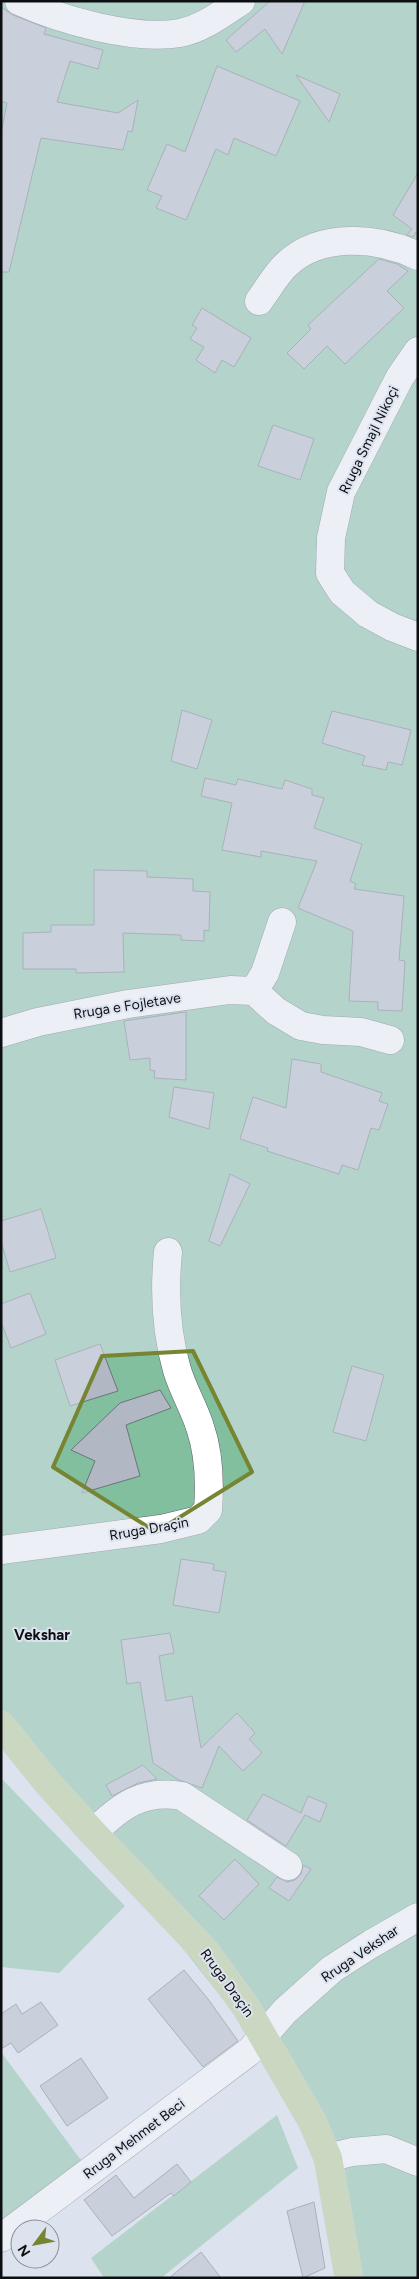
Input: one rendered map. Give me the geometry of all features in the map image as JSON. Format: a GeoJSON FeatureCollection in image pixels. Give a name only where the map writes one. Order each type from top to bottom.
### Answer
{"type":"FeatureCollection","features":[{"type":"Feature","properties":{"kind":"main road","name":"Rruga Draçin"},"geometry":{"type":"LineString","coordinates":[[1,1725],[46,1781],[205,1951],[246,2007],[312,2122],[328,2158],[349,2278]]}},
{"type":"Feature","properties":{"kind":"street"},"geometry":{"type":"LineString","coordinates":[[19,1],[42,11],[77,22],[132,32],[157,34],[180,33],[206,23],[241,1]]}},
{"type":"Feature","properties":{"kind":"street"},"geometry":{"type":"LineString","coordinates":[[259,301],[286,264],[308,249],[353,239],[400,247],[418,256]]}},
{"type":"Feature","properties":{"kind":"street","name":"Rruga Smajl Nikoçi"},"geometry":{"type":"LineString","coordinates":[[418,351],[400,377],[341,492],[331,538],[330,574],[342,592],[368,614],[392,627],[418,637]]}},
{"type":"Feature","properties":{"kind":"street"},"geometry":{"type":"LineString","coordinates":[[282,922],[265,973],[254,991],[276,1011],[300,1026],[323,1030],[361,1032],[390,1040]]}},
{"type":"Feature","properties":{"kind":"street","name":"Rruga e Fojletave"},"geometry":{"type":"LineString","coordinates":[[1,1033],[38,1022],[128,1004],[230,990],[254,991]]}},
{"type":"Feature","properties":{"kind":"street","name":"Rruga Draçin"},"geometry":{"type":"LineString","coordinates":[[1,1550],[161,1529],[198,1520],[208,1510],[210,1487],[201,1428],[178,1372],[170,1342],[165,1277],[168,1252]]}},
{"type":"Feature","properties":{"kind":"street"},"geometry":{"type":"LineString","coordinates":[[93,1833],[112,1814],[130,1802],[148,1795],[166,1793],[182,1796],[288,1866]]}},
{"type":"Feature","properties":{"kind":"street","name":"Rruga Vekshar"},"geometry":{"type":"LineString","coordinates":[[264,2037],[285,2011],[332,1970],[371,1944],[418,1917]]}},
{"type":"Feature","properties":{"kind":"street","name":"Rruga Mehmet Beci"},"geometry":{"type":"LineString","coordinates":[[1,2238],[230,2067],[264,2037]]}},
{"type":"Feature","properties":{"kind":"street"},"geometry":{"type":"LineString","coordinates":[[328,2158],[352,2152],[386,2149],[418,2162]]}},
{"type":"Feature","properties":{"kind":"highlighted area"},"geometry":{"type":"Polygon","coordinates":[[[193,1351],[252,1472],[156,1532],[53,1467],[102,1356],[193,1351]]]}},
{"type":"Feature","properties":{"kind":"green space"},"geometry":{"type":"Polygon","coordinates":[[[1,1],[418,1],[418,2278],[337,2278],[324,2179],[300,2118],[232,2011],[1,1715],[1,1]]]}},
{"type":"Feature","properties":{"kind":"green space"},"geometry":{"type":"Polygon","coordinates":[[[1,1778],[125,1906],[59,1973],[1,1967],[1,1778]]]}},
{"type":"Feature","properties":{"kind":"green space"},"geometry":{"type":"Polygon","coordinates":[[[1,2052],[83,2163],[1,2223],[1,2052]]]}},
{"type":"Feature","properties":{"kind":"green space"},"geometry":{"type":"Polygon","coordinates":[[[277,2115],[298,2168],[161,2278],[104,2278],[91,2258],[277,2115]]]}},
{"type":"Feature","properties":{"kind":"building"},"geometry":{"type":"Polygon","coordinates":[[[270,1],[305,1],[282,54],[265,29],[236,52],[226,40],[270,1]]]}},
{"type":"Feature","properties":{"kind":"building"},"geometry":{"type":"Polygon","coordinates":[[[1,7],[13,15],[46,28],[44,34],[103,50],[98,69],[70,61],[57,102],[118,113],[138,100],[132,132],[128,131],[123,150],[41,138],[9,272],[1,272],[1,134],[7,103],[1,101],[1,7]]]}},
{"type":"Feature","properties":{"kind":"building"},"geometry":{"type":"Polygon","coordinates":[[[217,66],[300,101],[276,156],[234,138],[228,155],[216,149],[186,220],[156,208],[162,196],[147,190],[167,144],[185,152],[217,66]]]}},
{"type":"Feature","properties":{"kind":"building"},"geometry":{"type":"Polygon","coordinates":[[[296,75],[340,94],[329,122],[296,75]]]}},
{"type":"Feature","properties":{"kind":"building"},"geometry":{"type":"Polygon","coordinates":[[[418,173],[418,233],[416,232],[413,237],[407,235],[412,229],[393,215],[418,173]]]}},
{"type":"Feature","properties":{"kind":"building"},"geometry":{"type":"Polygon","coordinates":[[[379,259],[397,264],[408,271],[387,291],[404,308],[345,364],[327,346],[304,369],[287,353],[311,329],[308,325],[379,259]]]}},
{"type":"Feature","properties":{"kind":"building"},"geometry":{"type":"Polygon","coordinates":[[[202,308],[251,338],[234,367],[222,360],[215,373],[196,360],[204,347],[190,339],[197,328],[192,325],[202,308]]]}},
{"type":"Feature","properties":{"kind":"building"},"geometry":{"type":"Polygon","coordinates":[[[273,425],[314,439],[300,480],[258,466],[273,425]]]}},
{"type":"Feature","properties":{"kind":"building"},"geometry":{"type":"Polygon","coordinates":[[[182,710],[212,720],[197,769],[171,761],[182,710]]]}},
{"type":"Feature","properties":{"kind":"building"},"geometry":{"type":"Polygon","coordinates":[[[332,711],[411,730],[402,765],[388,762],[386,770],[362,765],[365,756],[322,743],[332,711]]]}},
{"type":"Feature","properties":{"kind":"building"},"geometry":{"type":"Polygon","coordinates":[[[205,778],[236,785],[238,779],[282,789],[285,780],[312,789],[312,795],[324,798],[314,828],[362,844],[350,881],[356,884],[354,889],[404,896],[399,960],[405,961],[402,1011],[378,1010],[378,1002],[349,1001],[353,931],[298,908],[317,861],[261,851],[261,857],[222,850],[232,803],[201,796],[205,778]]]}},
{"type":"Feature","properties":{"kind":"building"},"geometry":{"type":"Polygon","coordinates":[[[94,870],[147,871],[147,877],[193,879],[193,891],[210,892],[209,931],[204,930],[204,941],[181,940],[181,935],[123,933],[124,972],[76,973],[76,969],[23,969],[23,933],[51,932],[51,925],[94,925],[94,870]]]}},
{"type":"Feature","properties":{"kind":"building"},"geometry":{"type":"Polygon","coordinates":[[[186,1012],[186,1080],[154,1078],[155,1071],[150,1070],[150,1058],[130,1060],[124,1021],[186,1012]]]}},
{"type":"Feature","properties":{"kind":"building"},"geometry":{"type":"Polygon","coordinates":[[[292,1059],[321,1064],[321,1072],[382,1093],[379,1101],[388,1104],[379,1130],[371,1128],[358,1170],[342,1165],[339,1174],[267,1151],[268,1148],[240,1139],[253,1097],[286,1108],[292,1059]]]}},
{"type":"Feature","properties":{"kind":"building"},"geometry":{"type":"Polygon","coordinates":[[[174,1087],[214,1093],[209,1129],[169,1117],[174,1087]]]}},
{"type":"Feature","properties":{"kind":"building"},"geometry":{"type":"Polygon","coordinates":[[[230,1174],[250,1184],[220,1246],[209,1241],[230,1174]]]}},
{"type":"Feature","properties":{"kind":"building"},"geometry":{"type":"Polygon","coordinates":[[[41,1209],[56,1258],[10,1272],[1,1241],[1,1221],[41,1209]]]}},
{"type":"Feature","properties":{"kind":"building"},"geometry":{"type":"Polygon","coordinates":[[[30,1293],[46,1334],[11,1348],[1,1322],[1,1304],[30,1293]]]}},
{"type":"Feature","properties":{"kind":"building"},"geometry":{"type":"Polygon","coordinates":[[[100,1344],[118,1391],[70,1406],[55,1360],[100,1344]]]}},
{"type":"Feature","properties":{"kind":"building"},"geometry":{"type":"Polygon","coordinates":[[[352,1366],[384,1375],[366,1441],[333,1432],[352,1366]]]}},
{"type":"Feature","properties":{"kind":"building"},"geometry":{"type":"Polygon","coordinates":[[[160,1390],[171,1408],[126,1425],[140,1476],[82,1493],[95,1461],[71,1450],[120,1403],[160,1390]]]}},
{"type":"Feature","properties":{"kind":"building"},"geometry":{"type":"Polygon","coordinates":[[[181,1559],[214,1564],[213,1570],[226,1572],[219,1613],[173,1605],[181,1559]]]}},
{"type":"Feature","properties":{"kind":"building"},"geometry":{"type":"Polygon","coordinates":[[[170,1633],[174,1653],[159,1656],[166,1701],[192,1696],[201,1748],[237,1713],[255,1733],[249,1739],[262,1753],[243,1771],[219,1746],[202,1788],[179,1780],[153,1763],[140,1682],[127,1684],[121,1640],[170,1633]]]}},
{"type":"Feature","properties":{"kind":"building"},"geometry":{"type":"Polygon","coordinates":[[[143,1765],[157,1779],[138,1783],[112,1796],[106,1785],[143,1765]]]}},
{"type":"Feature","properties":{"kind":"building"},"geometry":{"type":"Polygon","coordinates":[[[263,1794],[301,1813],[308,1796],[327,1804],[320,1822],[305,1815],[286,1846],[247,1820],[263,1794]]]}},
{"type":"Feature","properties":{"kind":"building"},"geometry":{"type":"Polygon","coordinates":[[[235,1859],[259,1884],[224,1920],[199,1896],[235,1859]]]}},
{"type":"Feature","properties":{"kind":"building"},"geometry":{"type":"Polygon","coordinates":[[[303,1865],[311,1869],[289,1901],[269,1888],[277,1877],[287,1882],[295,1880],[301,1874],[303,1865]]]}},
{"type":"Feature","properties":{"kind":"building"},"geometry":{"type":"Polygon","coordinates":[[[184,1970],[208,1999],[238,2041],[203,2067],[148,1999],[184,1970]]]}},
{"type":"Feature","properties":{"kind":"building"},"geometry":{"type":"Polygon","coordinates":[[[41,2002],[58,2025],[18,2053],[11,2043],[1,2049],[1,2014],[16,2004],[22,2014],[41,2002]]]}},
{"type":"Feature","properties":{"kind":"building"},"geometry":{"type":"Polygon","coordinates":[[[81,2058],[108,2098],[67,2126],[40,2086],[81,2058]]]}},
{"type":"Feature","properties":{"kind":"building"},"geometry":{"type":"Polygon","coordinates":[[[177,2164],[191,2182],[174,2196],[171,2193],[112,2236],[84,2200],[116,2175],[134,2198],[177,2164]]]}},
{"type":"Feature","properties":{"kind":"building"},"geometry":{"type":"Polygon","coordinates":[[[314,2202],[325,2268],[303,2278],[287,2211],[314,2202]]]}},
{"type":"Feature","properties":{"kind":"building"},"geometry":{"type":"Polygon","coordinates":[[[201,2252],[221,2278],[169,2278],[201,2252]]]}},
{"type":"Feature","properties":{"kind":"district","name":"Vekshar"},"geometry":{"type":"Point","coordinates":[42,1635]}}]}
